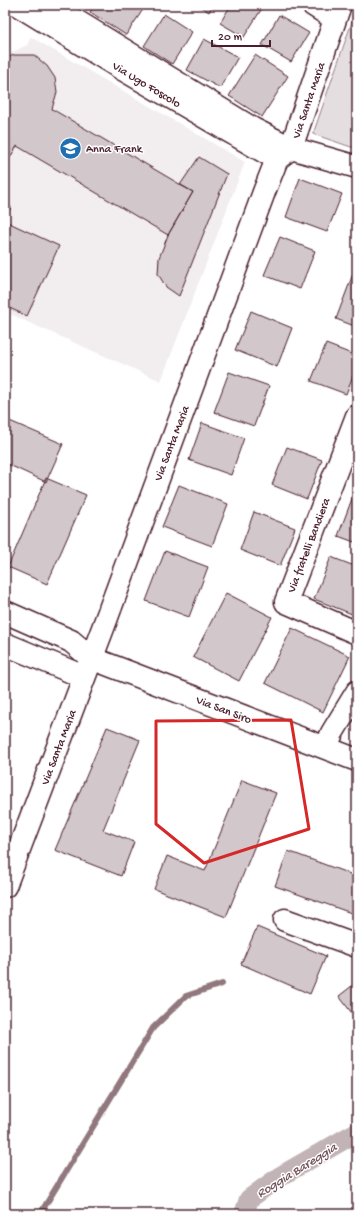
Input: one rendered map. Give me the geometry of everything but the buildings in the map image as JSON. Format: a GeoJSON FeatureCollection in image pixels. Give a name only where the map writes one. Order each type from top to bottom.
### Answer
{"type":"FeatureCollection","features":[{"type":"Feature","properties":{"kind":"street","name":"Via Ugo Foscolo"},"geometry":{"type":"LineString","coordinates":[[18,5],[131,74],[284,154]]}},
{"type":"Feature","properties":{"kind":"street","name":"Via Ugo Foscolo"},"geometry":{"type":"LineString","coordinates":[[50,5],[253,129],[284,154]]}},
{"type":"Feature","properties":{"kind":"street"},"geometry":{"type":"LineString","coordinates":[[313,5],[338,12]]}},
{"type":"Feature","properties":{"kind":"street","name":"Via Santa Maria"},"geometry":{"type":"LineString","coordinates":[[5,886],[338,12]]}},
{"type":"Feature","properties":{"kind":"street"},"geometry":{"type":"LineString","coordinates":[[284,154],[357,167]]}},
{"type":"Feature","properties":{"kind":"street","name":"Via fratelli Bandiera"},"geometry":{"type":"LineString","coordinates":[[357,416],[286,602],[357,633]]}},
{"type":"Feature","properties":{"kind":"street"},"geometry":{"type":"LineString","coordinates":[[5,612],[71,641],[88,668]]}},
{"type":"Feature","properties":{"kind":"street","name":"Via San Siro"},"geometry":{"type":"LineString","coordinates":[[5,644],[88,668],[326,748],[357,760]]}},
{"type":"Feature","properties":{"kind":"street"},"geometry":{"type":"LineString","coordinates":[[326,748],[332,733],[357,692]]}},
{"type":"Feature","properties":{"kind":"street"},"geometry":{"type":"LineString","coordinates":[[285,920],[357,946]]}},
{"type":"Feature","properties":{"kind":"highlighted area"},"geometry":{"type":"Polygon","coordinates":[[[291,720],[309,829],[204,863],[156,824],[156,721],[291,720]]]}},
{"type":"Feature","properties":{"kind":"shaded area"},"geometry":{"type":"Polygon","coordinates":[[[357,7],[357,149],[313,134],[357,7]]]}},
{"type":"Feature","properties":{"kind":"shaded area"},"geometry":{"type":"Polygon","coordinates":[[[31,37],[245,162],[161,381],[5,312],[5,56],[27,45],[31,37]]]}},
{"type":"Feature","properties":{"kind":"waterway"},"geometry":{"type":"LineString","coordinates":[[40,1214],[153,1028],[186,996],[222,984]]}},
{"type":"Feature","properties":{"kind":"waterway","name":"Roggia Bareggia"},"geometry":{"type":"LineString","coordinates":[[244,1214],[249,1199],[279,1177],[357,1132]]}},
{"type":"Feature","properties":{"kind":"place","name":"Anna Frank"},"geometry":{"type":"Point","coordinates":[70,148]}}]}
